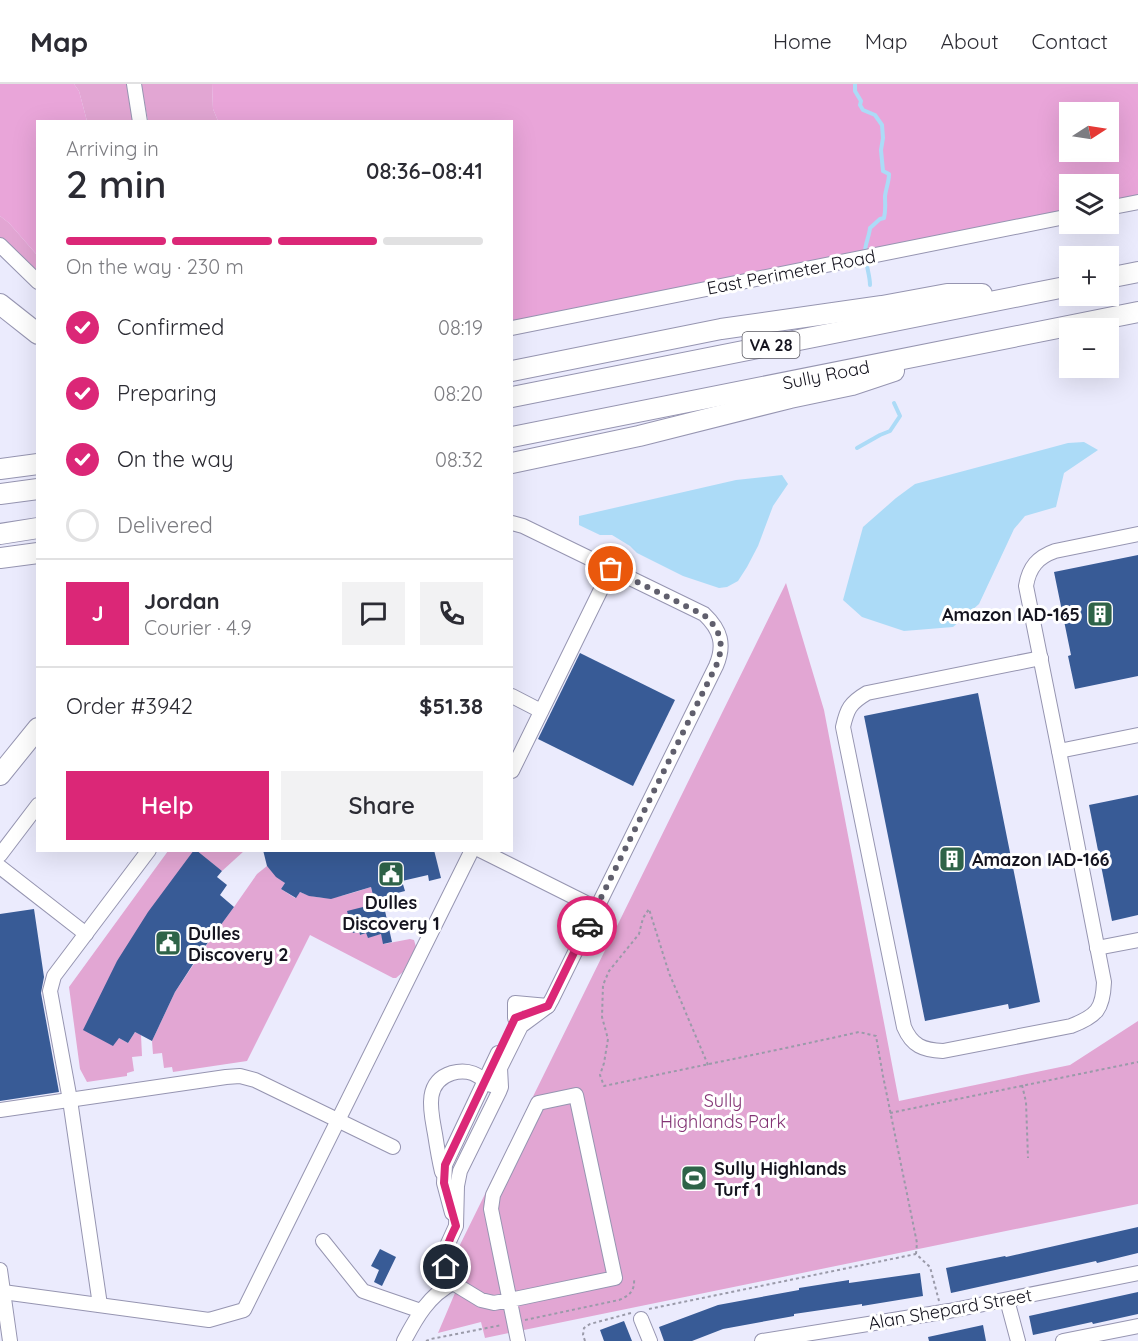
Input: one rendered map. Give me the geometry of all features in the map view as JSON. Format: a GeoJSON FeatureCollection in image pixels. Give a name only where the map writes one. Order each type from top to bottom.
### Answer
{"type":"FeatureCollection","features":[{"type":"Feature","properties":{"kind":"highway"},"geometry":{"type":"LineString","coordinates":[[1119,276],[1138,272]]}},
{"type":"Feature","properties":{"kind":"highway","name":"VA 28"},"geometry":{"type":"LineString","coordinates":[[513,397],[1059,288]]}},
{"type":"Feature","properties":{"kind":"highway"},"geometry":{"type":"LineString","coordinates":[[513,371],[686,335],[947,294],[1030,294]]}},
{"type":"Feature","properties":{"kind":"highway"},"geometry":{"type":"LineString","coordinates":[[0,304],[36,332]]}},
{"type":"Feature","properties":{"kind":"highway","name":"Sully Road"},"geometry":{"type":"LineString","coordinates":[[513,437],[1138,312]]}},
{"type":"Feature","properties":{"kind":"highway"},"geometry":{"type":"LineString","coordinates":[[513,463],[639,436],[852,385],[971,345]]}},
{"type":"Feature","properties":{"kind":"highway"},"geometry":{"type":"LineString","coordinates":[[0,469],[36,464]]}},
{"type":"Feature","properties":{"kind":"highway"},"geometry":{"type":"LineString","coordinates":[[0,495],[36,489]]}},
{"type":"Feature","properties":{"kind":"highway"},"geometry":{"type":"LineString","coordinates":[[0,534],[36,528]]}},
{"type":"Feature","properties":{"kind":"highway"},"geometry":{"type":"LineString","coordinates":[[0,558],[36,553]]}},
{"type":"Feature","properties":{"kind":"highway"},"geometry":{"type":"LineString","coordinates":[[0,775],[36,730]]}},
{"type":"Feature","properties":{"kind":"street"},"geometry":{"type":"LineString","coordinates":[[134,84],[140,120]]}},
{"type":"Feature","properties":{"kind":"street"},"geometry":{"type":"LineString","coordinates":[[1119,206],[1138,202]]}},
{"type":"Feature","properties":{"kind":"street","name":"East Perimeter Road"},"geometry":{"type":"LineString","coordinates":[[513,328],[1059,218]]}},
{"type":"Feature","properties":{"kind":"street"},"geometry":{"type":"LineString","coordinates":[[0,245],[36,280]]}},
{"type":"Feature","properties":{"kind":"street"},"geometry":{"type":"LineString","coordinates":[[513,523],[523,526],[704,615],[713,624],[719,636],[721,648],[716,666],[548,1006],[522,1026],[500,1068],[501,1087],[460,1171],[457,1186],[456,1226],[446,1248],[445,1258],[453,1283],[481,1300],[494,1303],[510,1300],[615,1278],[576,1095],[538,1103],[493,1195],[491,1209],[510,1300],[518,1341]]}},
{"type":"Feature","properties":{"kind":"street"},"geometry":{"type":"LineString","coordinates":[[1041,658],[867,693],[854,700],[846,712],[843,728],[904,1027],[914,1042],[932,1050],[943,1051],[1079,1023],[1099,1008],[1103,997],[1104,982],[1041,658],[1026,586],[1027,577],[1036,562],[1055,550],[1138,534]]}},
{"type":"Feature","properties":{"kind":"street"},"geometry":{"type":"LineString","coordinates":[[513,769],[611,569]]}},
{"type":"Feature","properties":{"kind":"street"},"geometry":{"type":"LineString","coordinates":[[513,697],[541,711]]}},
{"type":"Feature","properties":{"kind":"street"},"geometry":{"type":"LineString","coordinates":[[1059,751],[1138,735]]}},
{"type":"Feature","properties":{"kind":"street"},"geometry":{"type":"LineString","coordinates":[[0,855],[36,809]]}},
{"type":"Feature","properties":{"kind":"street"},"geometry":{"type":"LineString","coordinates":[[100,1305],[70,1100],[50,991],[54,976],[147,852]]}},
{"type":"Feature","properties":{"kind":"street"},"geometry":{"type":"LineString","coordinates":[[3,1292],[209,1320],[244,1310],[471,852]]}},
{"type":"Feature","properties":{"kind":"street"},"geometry":{"type":"LineString","coordinates":[[484,852],[596,908]]}},
{"type":"Feature","properties":{"kind":"street"},"geometry":{"type":"LineString","coordinates":[[0,867],[86,934]]}},
{"type":"Feature","properties":{"kind":"street"},"geometry":{"type":"LineString","coordinates":[[1097,948],[1138,940]]}},
{"type":"Feature","properties":{"kind":"street"},"geometry":{"type":"LineString","coordinates":[[444,1183],[445,1165],[515,1018],[548,1006]]}},
{"type":"Feature","properties":{"kind":"street"},"geometry":{"type":"LineString","coordinates":[[456,1226],[444,1183],[430,1108],[434,1088],[444,1077],[456,1072],[472,1072],[499,1092]]}},
{"type":"Feature","properties":{"kind":"street"},"geometry":{"type":"LineString","coordinates":[[7,1106],[70,1100],[240,1076],[255,1080],[393,1147]]}},
{"type":"Feature","properties":{"kind":"street"},"geometry":{"type":"LineString","coordinates":[[451,1152],[465,1160]]}},
{"type":"Feature","properties":{"kind":"street"},"geometry":{"type":"LineString","coordinates":[[323,1241],[363,1291],[421,1311]]}},
{"type":"Feature","properties":{"kind":"street"},"geometry":{"type":"LineString","coordinates":[[0,1270],[10,1341]]}},
{"type":"Feature","properties":{"kind":"street","name":"Alan Shepard Street"},"geometry":{"type":"LineString","coordinates":[[762,1341],[942,1312],[1138,1273]]}},
{"type":"Feature","properties":{"kind":"street"},"geometry":{"type":"LineString","coordinates":[[404,1341],[421,1311],[434,1296],[453,1283]]}},
{"type":"Feature","properties":{"kind":"street"},"geometry":{"type":"LineString","coordinates":[[1007,1299],[1018,1341]]}},
{"type":"Feature","properties":{"kind":"street"},"geometry":{"type":"LineString","coordinates":[[641,1313],[650,1341]]}},
{"type":"Feature","properties":{"kind":"street"},"geometry":{"type":"LineString","coordinates":[[1063,1341],[1138,1326]]}},
{"type":"Feature","properties":{"kind":"path"},"geometry":{"type":"LineString","coordinates":[[708,1065],[669,973],[649,909],[643,918],[639,934],[609,971],[603,985],[602,1017],[608,1039],[600,1075],[604,1086],[708,1065],[859,1032],[876,1036],[917,1243],[916,1254]]}},
{"type":"Feature","properties":{"kind":"path"},"geometry":{"type":"LineString","coordinates":[[890,1113],[1138,1062]]}},
{"type":"Feature","properties":{"kind":"path"},"geometry":{"type":"LineString","coordinates":[[1022,1085],[1026,1102],[1028,1158]]}},
{"type":"Feature","properties":{"kind":"path"},"geometry":{"type":"LineString","coordinates":[[916,1254],[930,1267],[942,1312]]}},
{"type":"Feature","properties":{"kind":"path"},"geometry":{"type":"LineString","coordinates":[[585,1341],[584,1328],[590,1324],[916,1254]]}},
{"type":"Feature","properties":{"kind":"path"},"geometry":{"type":"LineString","coordinates":[[520,1321],[619,1300],[630,1294],[634,1279]]}},
{"type":"Feature","properties":{"kind":"path"},"geometry":{"type":"LineString","coordinates":[[426,1341],[431,1338],[506,1324]]}},
{"type":"Feature","properties":{"kind":"green space"},"geometry":{"type":"Polygon","coordinates":[[[74,84],[127,84],[133,120],[87,120],[79,91],[74,84]]]}},
{"type":"Feature","properties":{"kind":"green space"},"geometry":{"type":"Polygon","coordinates":[[[141,84],[212,84],[213,109],[218,120],[148,120],[141,84]]]}},
{"type":"Feature","properties":{"kind":"green space"},"geometry":{"type":"Polygon","coordinates":[[[0,216],[36,254],[36,275],[0,238],[0,216]]]}},
{"type":"Feature","properties":{"kind":"green space","name":"Sully Highlands Park"},"geometry":{"type":"Polygon","coordinates":[[[786,583],[824,710],[899,1101],[1070,1065],[1138,1021],[1138,1204],[485,1338],[481,1322],[438,1333],[466,1267],[453,1259],[786,583]]]}},
{"type":"Feature","properties":{"kind":"green space"},"geometry":{"type":"Polygon","coordinates":[[[167,852],[194,852],[119,1038],[128,1043],[135,1032],[141,1035],[142,1056],[132,1057],[134,1071],[127,1073],[127,1076],[87,1082],[80,1069],[69,987],[167,852]]]}},
{"type":"Feature","properties":{"kind":"green space"},"geometry":{"type":"Polygon","coordinates":[[[197,852],[243,852],[222,871],[197,852]]]}},
{"type":"Feature","properties":{"kind":"green space"},"geometry":{"type":"Polygon","coordinates":[[[267,866],[285,883],[281,889],[295,898],[300,892],[310,896],[328,898],[371,887],[375,904],[348,912],[353,933],[359,931],[360,935],[366,933],[368,937],[381,934],[384,944],[410,939],[414,940],[416,947],[403,972],[393,978],[310,935],[247,1061],[173,1072],[172,1067],[164,1068],[162,1053],[153,1054],[152,1041],[175,992],[257,874],[267,866]]]}},
{"type":"Feature","properties":{"kind":"shaded area"},"geometry":{"type":"Polygon","coordinates":[[[0,84],[74,84],[79,91],[87,120],[36,120],[36,254],[0,216],[0,84]]]}},
{"type":"Feature","properties":{"kind":"shaded area"},"geometry":{"type":"Polygon","coordinates":[[[212,84],[1138,84],[1138,197],[1119,201],[1119,174],[1059,174],[1059,212],[513,322],[513,120],[218,120],[213,109],[212,84]]]}},
{"type":"Feature","properties":{"kind":"water"},"geometry":{"type":"Polygon","coordinates":[[[1084,442],[1098,450],[1064,473],[1056,507],[1025,516],[1014,529],[979,604],[953,627],[904,631],[862,617],[843,600],[863,527],[915,484],[1068,443],[1084,442]]]}},
{"type":"Feature","properties":{"kind":"water"},"geometry":{"type":"Polygon","coordinates":[[[782,475],[788,484],[773,506],[758,546],[738,581],[727,587],[719,588],[683,576],[637,553],[612,535],[600,535],[579,525],[579,516],[736,480],[782,475]]]}},
{"type":"Feature","properties":{"kind":"building","name":"Amazon IAD-165"},"geometry":{"type":"Polygon","coordinates":[[[1138,555],[1138,676],[1075,689],[1068,656],[1071,655],[1054,572],[1138,555]]]}},
{"type":"Feature","properties":{"kind":"building"},"geometry":{"type":"Polygon","coordinates":[[[580,653],[675,700],[633,786],[538,739],[580,653]]]}},
{"type":"Feature","properties":{"kind":"building","name":"Amazon IAD-166"},"geometry":{"type":"Polygon","coordinates":[[[978,693],[1040,1002],[1009,1009],[1008,1004],[925,1021],[864,716],[978,693]]]}},
{"type":"Feature","properties":{"kind":"building"},"geometry":{"type":"Polygon","coordinates":[[[1138,795],[1138,915],[1112,921],[1089,805],[1138,795]]]}},
{"type":"Feature","properties":{"kind":"building","name":"Dulles Discovery 2"},"geometry":{"type":"Polygon","coordinates":[[[193,852],[198,852],[222,871],[217,877],[227,885],[220,895],[234,907],[175,992],[152,1041],[135,1032],[128,1043],[119,1038],[113,1046],[83,1030],[117,961],[148,912],[193,852]]]}},
{"type":"Feature","properties":{"kind":"building"},"geometry":{"type":"Polygon","coordinates":[[[264,852],[434,852],[441,878],[429,881],[428,875],[402,881],[405,891],[374,899],[371,887],[331,899],[309,896],[300,892],[296,898],[281,889],[285,883],[276,877],[267,866],[264,852]]]}},
{"type":"Feature","properties":{"kind":"building"},"geometry":{"type":"Polygon","coordinates":[[[383,902],[392,942],[383,944],[381,934],[368,938],[366,933],[360,935],[359,931],[353,933],[347,911],[383,902]]]}},
{"type":"Feature","properties":{"kind":"building"},"geometry":{"type":"Polygon","coordinates":[[[34,909],[44,977],[41,993],[59,1092],[0,1101],[0,914],[34,909]]]}},
{"type":"Feature","properties":{"kind":"building"},"geometry":{"type":"Polygon","coordinates":[[[1138,1227],[1138,1253],[951,1293],[946,1268],[1138,1227]]]}},
{"type":"Feature","properties":{"kind":"building"},"geometry":{"type":"Polygon","coordinates":[[[380,1249],[396,1257],[382,1286],[374,1282],[379,1270],[371,1266],[380,1249]]]}},
{"type":"Feature","properties":{"kind":"building"},"geometry":{"type":"Polygon","coordinates":[[[920,1273],[923,1296],[794,1314],[794,1316],[723,1329],[692,1341],[664,1341],[659,1327],[718,1305],[799,1290],[799,1288],[920,1273]]]}},
{"type":"Feature","properties":{"kind":"building"},"geometry":{"type":"Polygon","coordinates":[[[1138,1292],[1138,1314],[1033,1335],[1029,1316],[1138,1292]]]}},
{"type":"Feature","properties":{"kind":"building"},"geometry":{"type":"Polygon","coordinates":[[[624,1321],[632,1341],[604,1341],[600,1330],[624,1321]]]}},
{"type":"Feature","properties":{"kind":"building"},"geometry":{"type":"Polygon","coordinates":[[[983,1325],[986,1341],[929,1341],[928,1337],[983,1325]]]}},
{"type":"Feature","properties":{"kind":"waterway"},"geometry":{"type":"LineString","coordinates":[[855,84],[855,91],[863,110],[875,115],[882,125],[883,171],[889,174],[884,218],[870,228],[865,252]]}},
{"type":"Feature","properties":{"kind":"waterway"},"geometry":{"type":"LineString","coordinates":[[866,260],[870,285]]}},
{"type":"Feature","properties":{"kind":"waterway"},"geometry":{"type":"LineString","coordinates":[[857,448],[890,431],[900,416],[894,403]]}},
{"type":"Feature","properties":{"kind":"way so far"},"geometry":{"type":"LineString","coordinates":[[587,926],[716,666],[721,648],[719,636],[713,624],[704,615],[611,569]]}},
{"type":"Feature","properties":{"kind":"place","name":"Amazon IAD-165"},"geometry":{"type":"Point","coordinates":[1100,614]}},
{"type":"Feature","properties":{"kind":"place","name":"Amazon IAD-166"},"geometry":{"type":"Point","coordinates":[952,859]}},
{"type":"Feature","properties":{"kind":"place","name":"Dulles Discovery 1"},"geometry":{"type":"Point","coordinates":[391,874]}},
{"type":"Feature","properties":{"kind":"place","name":"Dulles Discovery 2"},"geometry":{"type":"Point","coordinates":[168,943]}},
{"type":"Feature","properties":{"kind":"place","name":"Sully Highlands Turf 1"},"geometry":{"type":"Point","coordinates":[694,1178]}},
{"type":"Feature","properties":{"kind":"route"},"geometry":{"type":"LineString","coordinates":[[446,1267],[446,1248],[456,1226],[444,1183],[445,1165],[515,1018],[548,1006],[587,926]]}}]}
